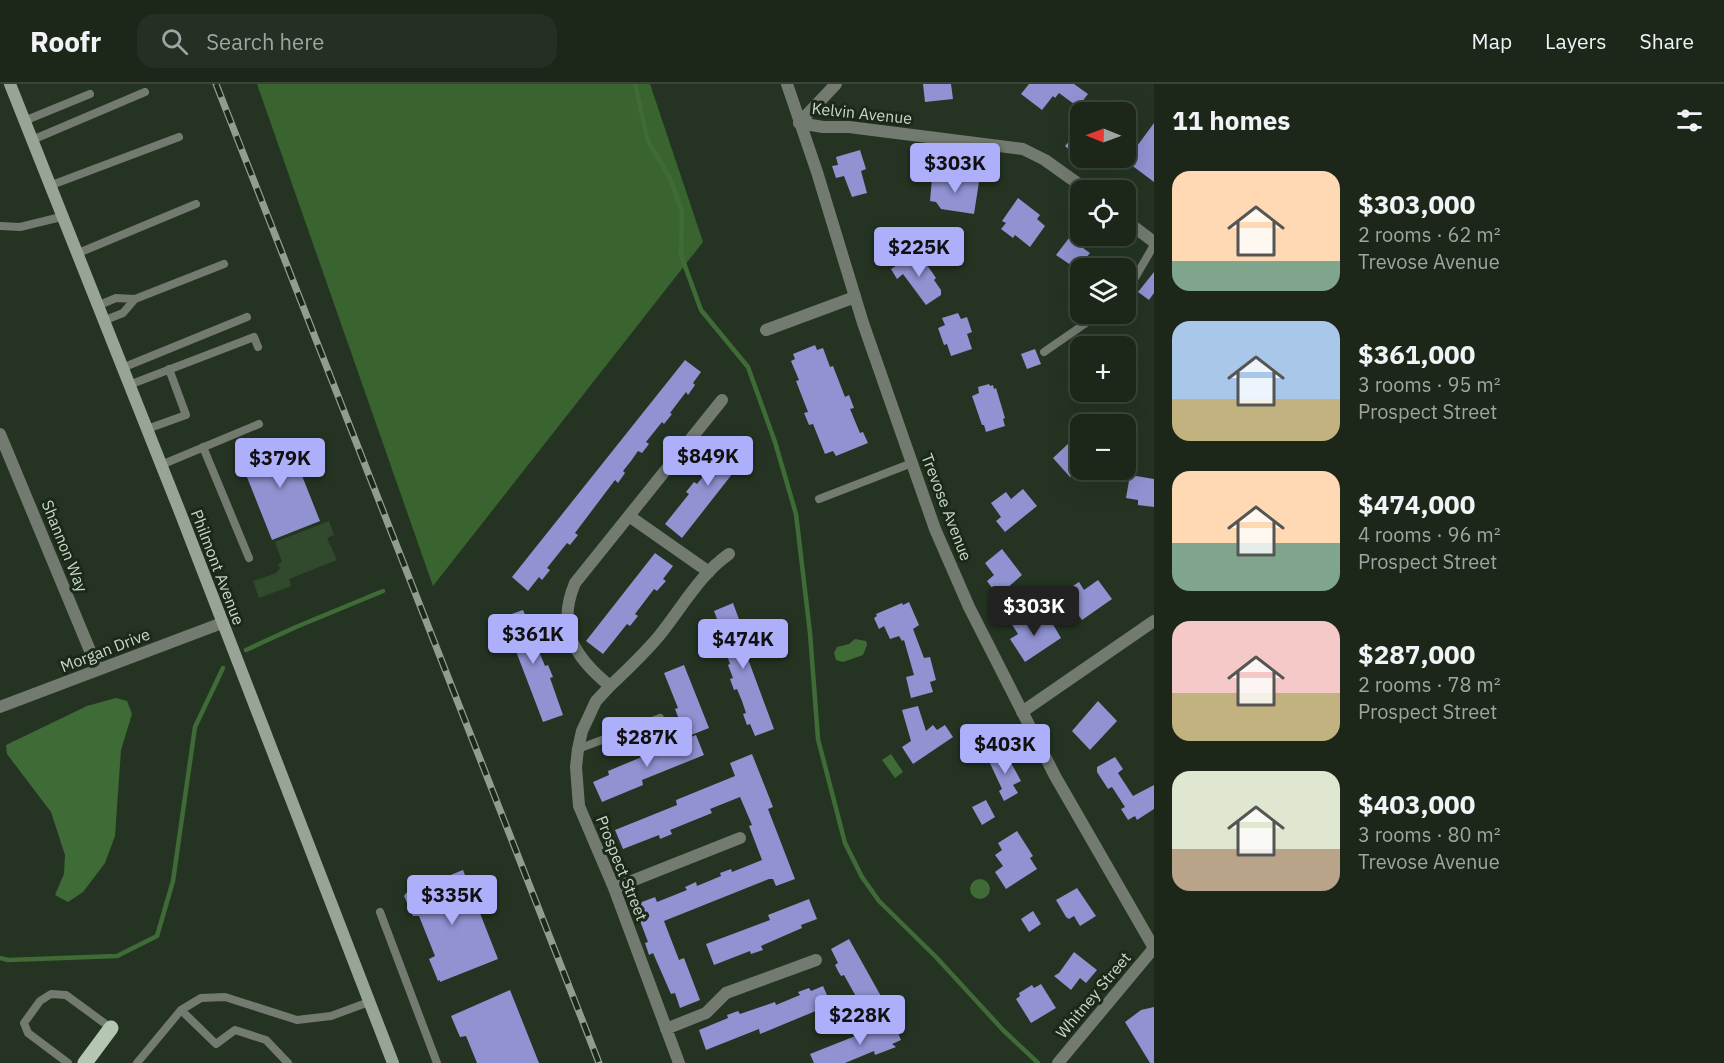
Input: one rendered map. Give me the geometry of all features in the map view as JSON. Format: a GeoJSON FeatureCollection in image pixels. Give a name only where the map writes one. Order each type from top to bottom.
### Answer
{"type":"FeatureCollection","features":[{"type":"Feature","properties":{"kind":"main road","name":"Philmont Avenue"},"geometry":{"type":"LineString","coordinates":[[10,84],[147,429],[393,1063]]}},
{"type":"Feature","properties":{"kind":"main road"},"geometry":{"type":"LineString","coordinates":[[85,1063],[111,1028]]}},
{"type":"Feature","properties":{"kind":"street","name":"Trevose Avenue"},"geometry":{"type":"LineString","coordinates":[[787,84],[817,172],[863,323],[935,529],[965,597],[1055,776],[1154,948]]}},
{"type":"Feature","properties":{"kind":"street"},"geometry":{"type":"LineString","coordinates":[[799,123],[836,84]]}},
{"type":"Feature","properties":{"kind":"street","name":"Kelvin Avenue"},"geometry":{"type":"LineString","coordinates":[[799,123],[1023,149],[1045,160],[1073,180]]}},
{"type":"Feature","properties":{"kind":"street"},"geometry":{"type":"LineString","coordinates":[[1136,229],[1154,244]]}},
{"type":"Feature","properties":{"kind":"street"},"geometry":{"type":"LineString","coordinates":[[766,330],[855,297]]}},
{"type":"Feature","properties":{"kind":"street"},"geometry":{"type":"LineString","coordinates":[[610,686],[596,675],[578,651],[568,629],[567,607],[575,583],[722,400]]}},
{"type":"Feature","properties":{"kind":"street","name":"Shannon Way"},"geometry":{"type":"LineString","coordinates":[[0,434],[98,670]]}},
{"type":"Feature","properties":{"kind":"street"},"geometry":{"type":"LineString","coordinates":[[628,516],[709,572]]}},
{"type":"Feature","properties":{"kind":"street","name":"Prospect Street"},"geometry":{"type":"LineString","coordinates":[[679,1063],[614,888],[579,806],[576,767],[582,731],[596,701],[636,662],[709,572],[729,554]]}},
{"type":"Feature","properties":{"kind":"street"},"geometry":{"type":"LineString","coordinates":[[1022,712],[1154,621]]}},
{"type":"Feature","properties":{"kind":"street","name":"Morgan Drive"},"geometry":{"type":"LineString","coordinates":[[0,707],[222,623]]}},
{"type":"Feature","properties":{"kind":"street"},"geometry":{"type":"LineString","coordinates":[[614,888],[740,838]]}},
{"type":"Feature","properties":{"kind":"street","name":"Whitney Street"},"geometry":{"type":"LineString","coordinates":[[1058,1063],[1154,948]]}},
{"type":"Feature","properties":{"kind":"street"},"geometry":{"type":"LineString","coordinates":[[666,1029],[706,1013],[726,993],[816,960]]}},
{"type":"Feature","properties":{"kind":"lane"},"geometry":{"type":"LineString","coordinates":[[32,140],[145,92]]}},
{"type":"Feature","properties":{"kind":"lane"},"geometry":{"type":"LineString","coordinates":[[24,121],[90,94]]}},
{"type":"Feature","properties":{"kind":"lane"},"geometry":{"type":"LineString","coordinates":[[49,186],[179,137]]}},
{"type":"Feature","properties":{"kind":"lane"},"geometry":{"type":"LineString","coordinates":[[76,254],[196,204]]}},
{"type":"Feature","properties":{"kind":"lane"},"geometry":{"type":"LineString","coordinates":[[0,226],[20,228],[61,217]]}},
{"type":"Feature","properties":{"kind":"lane"},"geometry":{"type":"LineString","coordinates":[[1136,275],[1154,244]]}},
{"type":"Feature","properties":{"kind":"lane"},"geometry":{"type":"LineString","coordinates":[[97,306],[116,298],[135,299],[224,264]]}},
{"type":"Feature","properties":{"kind":"lane"},"geometry":{"type":"LineString","coordinates":[[103,321],[123,313],[135,299]]}},
{"type":"Feature","properties":{"kind":"lane"},"geometry":{"type":"LineString","coordinates":[[122,368],[247,317]]}},
{"type":"Feature","properties":{"kind":"lane"},"geometry":{"type":"LineString","coordinates":[[1044,352],[1085,324]]}},
{"type":"Feature","properties":{"kind":"lane"},"geometry":{"type":"LineString","coordinates":[[129,385],[254,337],[258,347]]}},
{"type":"Feature","properties":{"kind":"lane"},"geometry":{"type":"LineString","coordinates":[[147,429],[186,415],[169,369]]}},
{"type":"Feature","properties":{"kind":"lane"},"geometry":{"type":"LineString","coordinates":[[161,465],[259,424]]}},
{"type":"Feature","properties":{"kind":"lane"},"geometry":{"type":"LineString","coordinates":[[203,447],[249,558]]}},
{"type":"Feature","properties":{"kind":"lane"},"geometry":{"type":"LineString","coordinates":[[819,499],[912,463]]}},
{"type":"Feature","properties":{"kind":"lane"},"geometry":{"type":"LineString","coordinates":[[578,749],[660,718]]}},
{"type":"Feature","properties":{"kind":"lane"},"geometry":{"type":"LineString","coordinates":[[380,912],[436,1063]]}},
{"type":"Feature","properties":{"kind":"lane"},"geometry":{"type":"LineString","coordinates":[[68,1063],[28,1033],[24,1023],[40,1001],[51,994],[66,995],[111,1028]]}},
{"type":"Feature","properties":{"kind":"lane"},"geometry":{"type":"LineString","coordinates":[[137,1063],[181,1010],[201,998],[225,997],[297,1020],[331,1016],[369,1002]]}},
{"type":"Feature","properties":{"kind":"lane"},"geometry":{"type":"LineString","coordinates":[[181,1010],[216,1044],[235,1030],[266,1040],[288,1063]]}},
{"type":"Feature","properties":{"kind":"shaded area"},"geometry":{"type":"Polygon","coordinates":[[[257,84],[650,84],[703,242],[433,586],[257,84]]]}},
{"type":"Feature","properties":{"kind":"shaded area"},"geometry":{"type":"Polygon","coordinates":[[[329,521],[334,535],[327,538],[337,560],[289,579],[291,586],[259,598],[253,581],[276,573],[280,568],[278,564],[282,562],[275,542],[329,521]]]}},
{"type":"Feature","properties":{"kind":"shaded area"},"geometry":{"type":"Polygon","coordinates":[[[855,639],[866,641],[867,645],[863,655],[843,662],[836,660],[834,653],[837,647],[849,644],[855,639]]]}},
{"type":"Feature","properties":{"kind":"shaded area"},"geometry":{"type":"Polygon","coordinates":[[[116,698],[127,701],[132,714],[121,750],[115,836],[105,863],[83,892],[68,902],[55,895],[64,874],[65,855],[51,812],[7,754],[6,745],[87,706],[116,698]]]}},
{"type":"Feature","properties":{"kind":"shaded area"},"geometry":{"type":"Polygon","coordinates":[[[891,754],[903,772],[895,778],[882,760],[891,754]]]}},
{"type":"Feature","properties":{"kind":"shaded area"},"geometry":{"type":"Polygon","coordinates":[[[980,879],[987,882],[990,889],[987,896],[980,899],[973,896],[970,889],[973,882],[980,879]]]}},
{"type":"Feature","properties":{"kind":"building"},"geometry":{"type":"Polygon","coordinates":[[[923,84],[951,84],[953,99],[925,102],[923,84]]]}},
{"type":"Feature","properties":{"kind":"building"},"geometry":{"type":"Polygon","coordinates":[[[1029,84],[1074,84],[1088,94],[1082,102],[1071,102],[1059,93],[1055,98],[1053,96],[1042,110],[1021,94],[1029,84]]]}},
{"type":"Feature","properties":{"kind":"building"},"geometry":{"type":"Polygon","coordinates":[[[1154,123],[1154,182],[1135,168],[1136,147],[1154,123]]]}},
{"type":"Feature","properties":{"kind":"building"},"geometry":{"type":"Polygon","coordinates":[[[1070,140],[1070,150],[1065,146],[1070,140]]]}},
{"type":"Feature","properties":{"kind":"building"},"geometry":{"type":"Polygon","coordinates":[[[860,150],[866,169],[861,171],[867,193],[852,197],[844,176],[836,178],[832,166],[838,165],[836,157],[860,150]]]}},
{"type":"Feature","properties":{"kind":"building"},"geometry":{"type":"Polygon","coordinates":[[[940,176],[979,182],[974,214],[941,209],[936,202],[930,201],[932,178],[939,179],[940,176]]]}},
{"type":"Feature","properties":{"kind":"building"},"geometry":{"type":"Polygon","coordinates":[[[1018,198],[1040,215],[1037,219],[1045,226],[1030,247],[1015,235],[1013,238],[1001,229],[1006,223],[1002,221],[1018,198]]]}},
{"type":"Feature","properties":{"kind":"building"},"geometry":{"type":"Polygon","coordinates":[[[1069,238],[1070,246],[1080,246],[1090,253],[1086,258],[1070,258],[1070,265],[1056,255],[1069,238]]]}},
{"type":"Feature","properties":{"kind":"building"},"geometry":{"type":"Polygon","coordinates":[[[918,252],[936,278],[934,280],[941,290],[941,295],[926,305],[903,274],[897,279],[891,269],[918,252]]]}},
{"type":"Feature","properties":{"kind":"building"},"geometry":{"type":"Polygon","coordinates":[[[1154,272],[1154,293],[1149,300],[1138,292],[1154,272]]]}},
{"type":"Feature","properties":{"kind":"building"},"geometry":{"type":"Polygon","coordinates":[[[958,313],[961,319],[967,317],[972,332],[967,334],[972,349],[951,356],[938,328],[945,325],[942,318],[958,313]]]}},
{"type":"Feature","properties":{"kind":"building"},"geometry":{"type":"Polygon","coordinates":[[[815,345],[817,350],[823,348],[845,397],[849,395],[854,408],[850,409],[860,433],[863,432],[868,443],[836,456],[833,451],[825,454],[813,424],[809,425],[804,413],[808,412],[796,381],[799,380],[791,361],[795,359],[793,354],[815,345]]]}},
{"type":"Feature","properties":{"kind":"building"},"geometry":{"type":"Polygon","coordinates":[[[1035,349],[1041,364],[1027,369],[1021,354],[1035,349]]]}},
{"type":"Feature","properties":{"kind":"building"},"geometry":{"type":"Polygon","coordinates":[[[685,360],[701,372],[693,383],[695,385],[688,395],[686,392],[664,424],[662,422],[646,442],[649,444],[642,453],[638,451],[623,471],[625,473],[618,483],[615,480],[575,533],[578,535],[570,545],[567,543],[547,568],[550,570],[542,580],[539,577],[528,591],[512,577],[685,360]]]}},
{"type":"Feature","properties":{"kind":"building"},"geometry":{"type":"Polygon","coordinates":[[[993,385],[994,389],[996,388],[1005,418],[1003,419],[1005,426],[986,432],[972,396],[979,393],[978,387],[993,385]]]}},
{"type":"Feature","properties":{"kind":"building"},"geometry":{"type":"Polygon","coordinates":[[[735,437],[751,450],[682,538],[665,524],[689,494],[686,492],[694,482],[697,484],[717,459],[714,457],[722,447],[724,449],[735,437]]]}},
{"type":"Feature","properties":{"kind":"building"},"geometry":{"type":"Polygon","coordinates":[[[287,438],[320,521],[272,540],[239,457],[287,438]]]}},
{"type":"Feature","properties":{"kind":"building"},"geometry":{"type":"Polygon","coordinates":[[[1069,443],[1070,477],[1053,458],[1069,443]]]}},
{"type":"Feature","properties":{"kind":"building"},"geometry":{"type":"Polygon","coordinates":[[[1136,476],[1154,479],[1154,507],[1138,505],[1138,500],[1126,498],[1129,480],[1136,480],[1136,476]]]}},
{"type":"Feature","properties":{"kind":"building"},"geometry":{"type":"Polygon","coordinates":[[[1023,489],[1037,506],[1005,532],[996,521],[1001,517],[991,503],[1006,492],[1011,499],[1023,489]]]}},
{"type":"Feature","properties":{"kind":"building"},"geometry":{"type":"Polygon","coordinates":[[[1002,549],[1022,575],[998,596],[987,581],[994,575],[985,563],[1002,549]]]}},
{"type":"Feature","properties":{"kind":"building"},"geometry":{"type":"Polygon","coordinates":[[[655,553],[673,566],[663,579],[666,581],[657,591],[654,589],[635,614],[638,616],[630,626],[627,624],[603,654],[586,641],[655,553]]]}},
{"type":"Feature","properties":{"kind":"building"},"geometry":{"type":"Polygon","coordinates":[[[1098,580],[1112,599],[1082,620],[1068,601],[1072,598],[1067,590],[1079,582],[1084,590],[1098,580]]]}},
{"type":"Feature","properties":{"kind":"building"},"geometry":{"type":"Polygon","coordinates":[[[909,602],[919,625],[913,629],[924,658],[930,657],[936,680],[930,682],[933,692],[911,698],[906,677],[914,675],[904,640],[902,641],[899,636],[890,639],[884,626],[879,629],[874,618],[876,614],[909,602]]]}},
{"type":"Feature","properties":{"kind":"building"},"geometry":{"type":"Polygon","coordinates":[[[733,603],[753,657],[748,659],[774,729],[755,736],[750,724],[747,725],[742,701],[730,679],[733,678],[728,665],[730,664],[722,642],[725,640],[714,611],[733,603]]]}},
{"type":"Feature","properties":{"kind":"building"},"geometry":{"type":"Polygon","coordinates":[[[523,610],[529,624],[532,623],[537,636],[533,637],[545,666],[548,665],[553,677],[550,678],[563,715],[543,722],[503,617],[523,610]]]}},
{"type":"Feature","properties":{"kind":"building"},"geometry":{"type":"Polygon","coordinates":[[[1047,614],[1061,638],[1025,662],[1010,639],[1018,634],[1011,623],[1022,616],[1029,626],[1047,614]]]}},
{"type":"Feature","properties":{"kind":"building"},"geometry":{"type":"Polygon","coordinates":[[[684,665],[709,728],[686,737],[675,709],[678,708],[664,673],[684,665]]]}},
{"type":"Feature","properties":{"kind":"building"},"geometry":{"type":"Polygon","coordinates":[[[1098,701],[1117,721],[1090,750],[1072,731],[1098,701]]]}},
{"type":"Feature","properties":{"kind":"building"},"geometry":{"type":"Polygon","coordinates":[[[918,706],[926,731],[933,725],[937,730],[945,725],[953,737],[913,764],[902,747],[911,741],[902,710],[918,706]]]}},
{"type":"Feature","properties":{"kind":"building"},"geometry":{"type":"Polygon","coordinates":[[[696,735],[704,755],[642,780],[643,785],[602,802],[593,782],[609,775],[608,771],[649,754],[648,750],[660,745],[661,749],[696,735]]]}},
{"type":"Feature","properties":{"kind":"building"},"geometry":{"type":"Polygon","coordinates":[[[1002,752],[1005,758],[1009,759],[1021,781],[1013,785],[1018,793],[1004,801],[999,791],[1002,789],[988,759],[1002,752]]]}},
{"type":"Feature","properties":{"kind":"building"},"geometry":{"type":"Polygon","coordinates":[[[752,754],[773,807],[768,809],[795,879],[776,886],[773,879],[769,879],[664,921],[679,960],[684,958],[700,1000],[680,1008],[675,993],[671,994],[653,953],[649,955],[645,943],[648,942],[634,905],[655,897],[657,902],[687,890],[685,887],[696,882],[697,886],[721,876],[720,873],[731,869],[732,872],[762,860],[749,826],[752,825],[740,797],[710,809],[712,813],[670,830],[672,834],[660,839],[659,835],[623,849],[615,830],[677,805],[676,800],[735,776],[730,763],[752,754]]]}},
{"type":"Feature","properties":{"kind":"building"},"geometry":{"type":"Polygon","coordinates":[[[1115,757],[1123,769],[1118,773],[1133,796],[1154,785],[1154,809],[1137,820],[1135,816],[1128,820],[1121,809],[1125,807],[1112,787],[1108,789],[1097,772],[1097,767],[1115,757]]]}},
{"type":"Feature","properties":{"kind":"building"},"geometry":{"type":"Polygon","coordinates":[[[986,800],[995,817],[982,825],[972,807],[986,800]]]}},
{"type":"Feature","properties":{"kind":"building"},"geometry":{"type":"Polygon","coordinates":[[[1017,831],[1033,856],[1030,858],[1037,869],[1006,889],[995,872],[1003,866],[995,855],[1002,850],[998,843],[1017,831]]]}},
{"type":"Feature","properties":{"kind":"building"},"geometry":{"type":"Polygon","coordinates":[[[463,870],[498,959],[440,982],[429,959],[435,956],[419,916],[413,916],[404,896],[406,893],[463,870]]]}},
{"type":"Feature","properties":{"kind":"building"},"geometry":{"type":"Polygon","coordinates":[[[1077,888],[1096,916],[1080,926],[1074,916],[1069,919],[1066,917],[1056,900],[1077,888]]]}},
{"type":"Feature","properties":{"kind":"building"},"geometry":{"type":"Polygon","coordinates":[[[809,899],[817,919],[761,946],[763,950],[751,954],[750,951],[714,965],[706,944],[770,920],[768,915],[809,899]]]}},
{"type":"Feature","properties":{"kind":"building"},"geometry":{"type":"Polygon","coordinates":[[[1033,911],[1041,924],[1029,932],[1021,919],[1033,911]]]}},
{"type":"Feature","properties":{"kind":"building"},"geometry":{"type":"Polygon","coordinates":[[[849,939],[882,998],[863,1009],[844,975],[841,976],[838,971],[835,965],[838,963],[831,949],[849,939]]]}},
{"type":"Feature","properties":{"kind":"building"},"geometry":{"type":"Polygon","coordinates":[[[1074,952],[1097,970],[1086,983],[1080,978],[1071,990],[1054,976],[1059,973],[1074,952]]]}},
{"type":"Feature","properties":{"kind":"building"},"geometry":{"type":"Polygon","coordinates":[[[1041,984],[1056,1008],[1031,1023],[1016,999],[1020,996],[1019,993],[1032,985],[1034,988],[1041,984]]]}},
{"type":"Feature","properties":{"kind":"building"},"geometry":{"type":"Polygon","coordinates":[[[823,986],[831,1004],[760,1034],[759,1029],[706,1050],[699,1030],[728,1018],[727,1015],[738,1011],[740,1014],[775,1002],[776,1005],[800,995],[798,992],[809,988],[811,991],[823,986]]]}},
{"type":"Feature","properties":{"kind":"building"},"geometry":{"type":"Polygon","coordinates":[[[510,990],[539,1063],[477,1063],[466,1036],[460,1037],[451,1016],[510,990]]]}},
{"type":"Feature","properties":{"kind":"building"},"geometry":{"type":"Polygon","coordinates":[[[1154,1007],[1154,1063],[1150,1063],[1125,1022],[1141,1010],[1154,1007]]]}},
{"type":"Feature","properties":{"kind":"building"},"geometry":{"type":"Polygon","coordinates":[[[893,1021],[901,1040],[892,1044],[896,1047],[875,1055],[874,1051],[845,1063],[814,1063],[810,1054],[893,1021]]]}},
{"type":"Feature","properties":{"kind":"waterway"},"geometry":{"type":"LineString","coordinates":[[635,84],[648,141],[670,178],[682,212],[681,255],[701,310],[748,367],[775,442],[796,514],[810,633],[818,739],[845,843],[862,877],[879,901],[936,957],[1003,1030],[1038,1063]]}},
{"type":"Feature","properties":{"kind":"waterway"},"geometry":{"type":"LineString","coordinates":[[246,650],[383,591]]}},
{"type":"Feature","properties":{"kind":"waterway"},"geometry":{"type":"LineString","coordinates":[[0,958],[8,960],[117,956],[157,936],[173,881],[195,727],[223,668]]}},
{"type":"Feature","properties":{"kind":"railway"},"geometry":{"type":"LineString","coordinates":[[216,84],[599,1063]]}}]}
